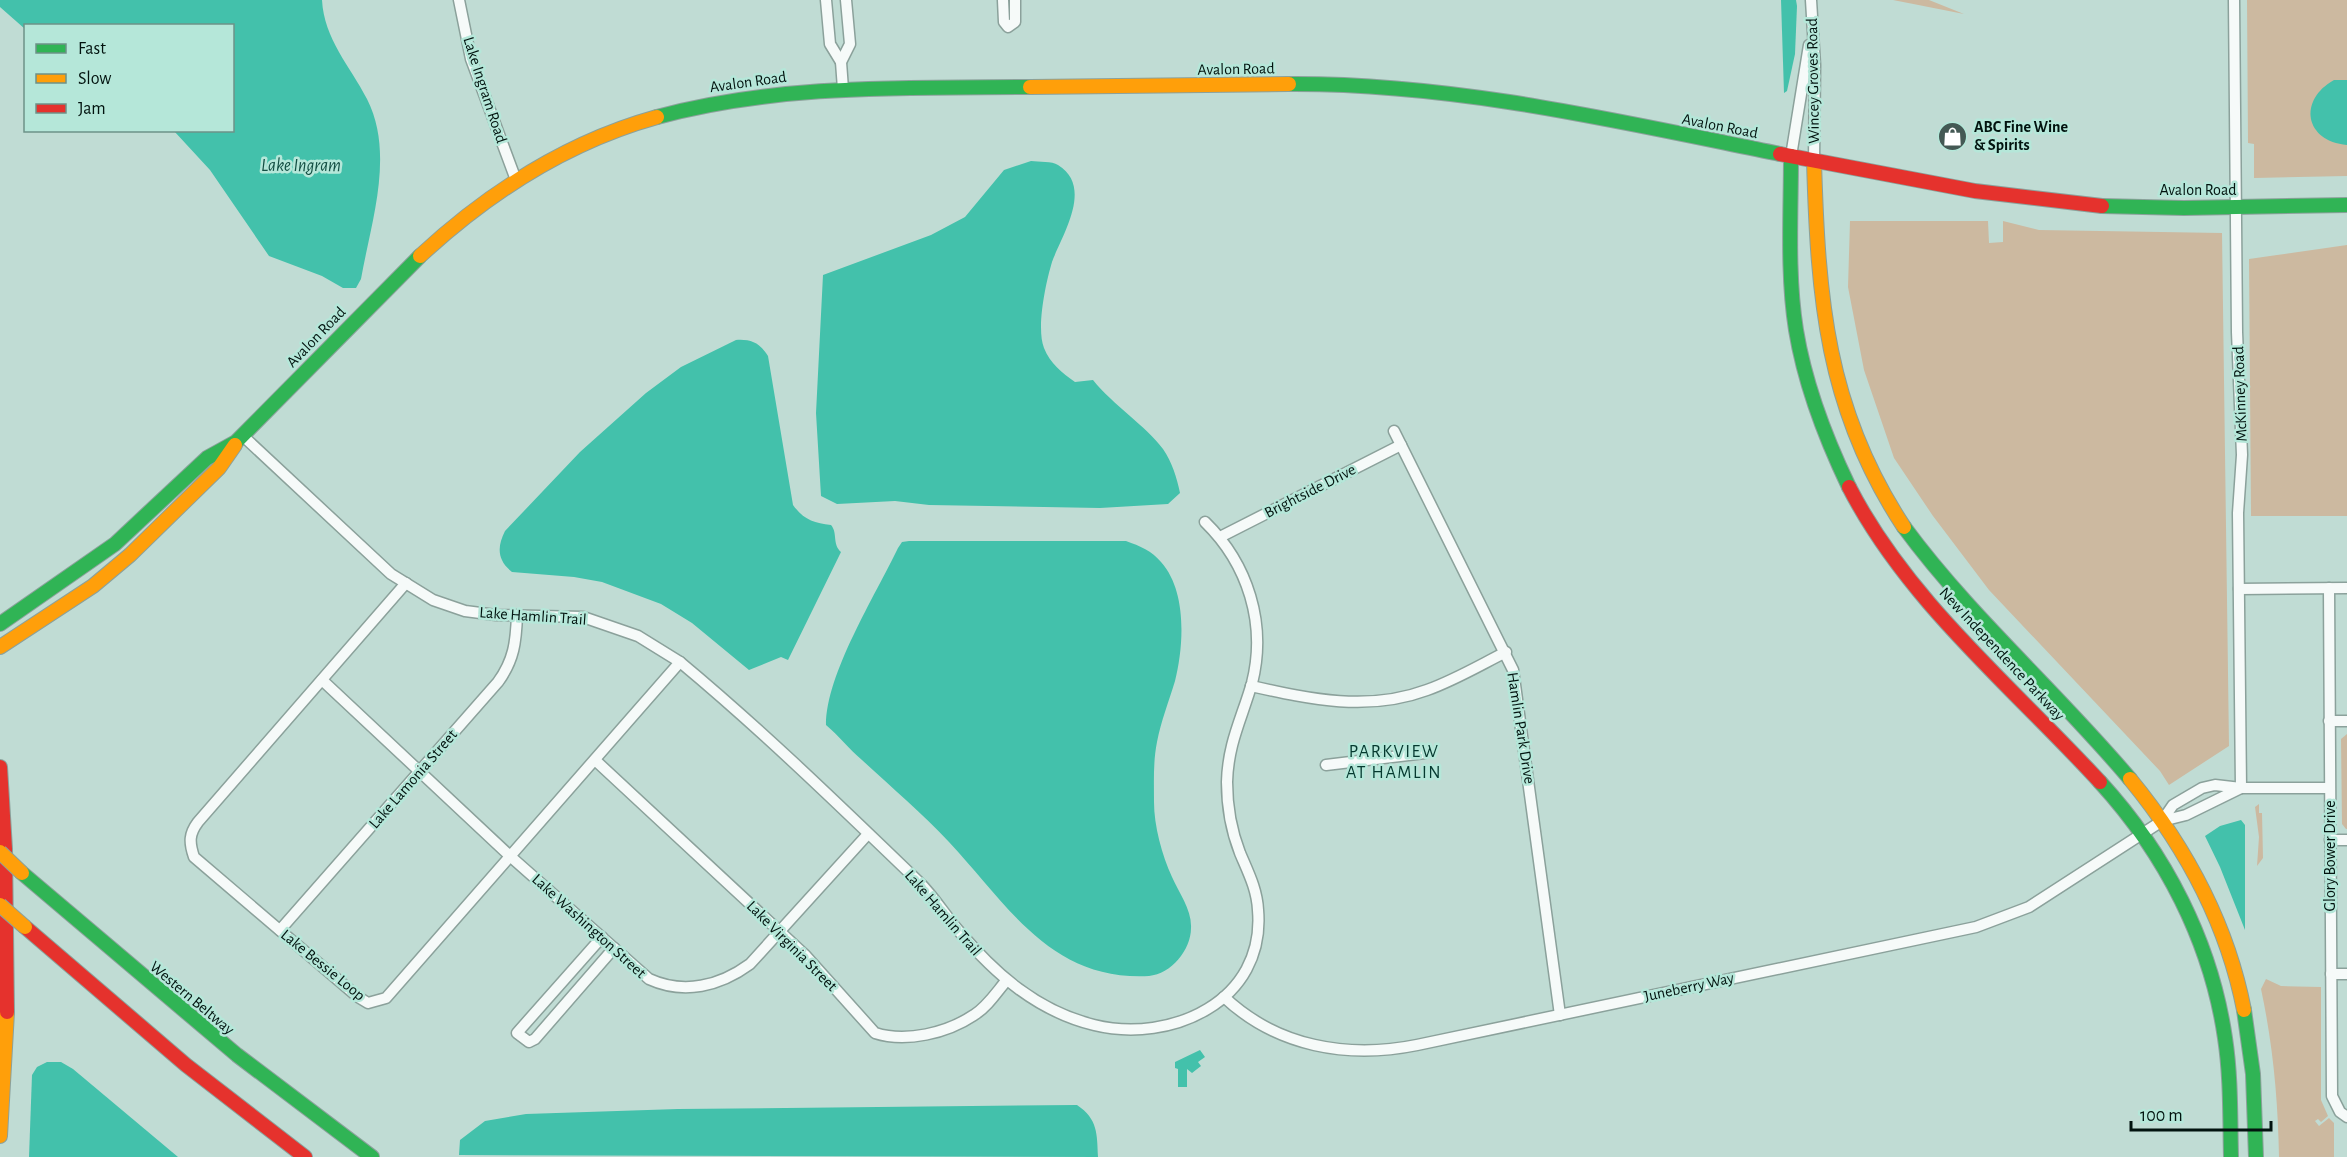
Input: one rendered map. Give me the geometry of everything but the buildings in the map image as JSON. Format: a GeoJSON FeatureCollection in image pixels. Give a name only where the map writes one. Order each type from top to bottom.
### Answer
{"type":"FeatureCollection","features":[{"type":"Feature","properties":{"kind":"main road","name":"Avalon Road"},"geometry":{"type":"LineString","coordinates":[[0,647],[93,586],[130,555],[219,468],[240,439],[387,288],[448,229],[516,180],[569,150],[623,127],[676,110],[746,96],[843,89],[1329,84],[1409,87],[1530,104],[1814,161],[2023,198],[2141,207],[2347,205]]}},
{"type":"Feature","properties":{"kind":"main road","name":"New Independence Parkway"},"geometry":{"type":"LineString","coordinates":[[1791,156],[1793,307],[1802,360],[1822,426],[1860,509],[1911,582],[2118,801],[2143,834],[2185,911],[2211,976],[2222,1021],[2228,1066],[2231,1157]]}},
{"type":"Feature","properties":{"kind":"main road","name":"New Independence Parkway"},"geometry":{"type":"LineString","coordinates":[[1814,161],[1818,272],[1826,337],[1845,408],[1872,475],[1909,535],[1941,577],[2089,730],[2131,778],[2191,864],[2226,939],[2243,1005],[2253,1066],[2256,1157]]}},
{"type":"Feature","properties":{"kind":"main road","name":"Avalon Road"},"geometry":{"type":"LineString","coordinates":[[0,624],[115,544],[207,458],[240,439]]}},
{"type":"Feature","properties":{"kind":"main road"},"geometry":{"type":"LineString","coordinates":[[0,767],[5,849],[7,1026],[0,1136]]}},
{"type":"Feature","properties":{"kind":"main road","name":"Western Beltway"},"geometry":{"type":"LineString","coordinates":[[0,852],[202,1030],[300,1107],[372,1157]]}},
{"type":"Feature","properties":{"kind":"main road"},"geometry":{"type":"LineString","coordinates":[[0,905],[186,1065],[305,1157]]}},
{"type":"Feature","properties":{"kind":"street","name":"Lake Ingram Road"},"geometry":{"type":"LineString","coordinates":[[459,0],[471,58],[516,180]]}},
{"type":"Feature","properties":{"kind":"street"},"geometry":{"type":"LineString","coordinates":[[826,0],[830,44],[841,62],[843,89]]}},
{"type":"Feature","properties":{"kind":"street"},"geometry":{"type":"LineString","coordinates":[[841,62],[850,44],[846,0]]}},
{"type":"Feature","properties":{"kind":"street"},"geometry":{"type":"LineString","coordinates":[[1003,0],[1004,22],[1008,27],[1015,22],[1015,0]]}},
{"type":"Feature","properties":{"kind":"street","name":"McKinney Road"},"geometry":{"type":"LineString","coordinates":[[2234,0],[2242,455],[2238,513],[2241,788]]}},
{"type":"Feature","properties":{"kind":"street"},"geometry":{"type":"LineString","coordinates":[[1791,156],[1806,75],[1811,3]]}},
{"type":"Feature","properties":{"kind":"street","name":"Wincey Groves Road"},"geometry":{"type":"LineString","coordinates":[[1811,3],[1815,64],[1814,161]]}},
{"type":"Feature","properties":{"kind":"street","name":"Hamlin Park Drive"},"geometry":{"type":"LineString","coordinates":[[1394,431],[1506,652],[1517,689],[1560,1015]]}},
{"type":"Feature","properties":{"kind":"street","name":"Lake Hamlin Trail"},"geometry":{"type":"LineString","coordinates":[[240,439],[392,574],[433,600],[465,611],[496,615],[583,617],[638,636],[680,662],[924,887],[983,959],[1006,981],[1069,1017],[1112,1029],[1172,1026],[1199,1016],[1224,997],[1249,962],[1259,924],[1255,890],[1230,820],[1227,783],[1233,736],[1251,686],[1257,651],[1255,613],[1243,575],[1220,537],[1205,522]]}},
{"type":"Feature","properties":{"kind":"street","name":"Brightside Drive"},"geometry":{"type":"LineString","coordinates":[[1220,537],[1401,445]]}},
{"type":"Feature","properties":{"kind":"street","name":"Lake Bessie Loop"},"geometry":{"type":"LineString","coordinates":[[406,583],[191,831],[189,845],[194,856],[358,997],[368,1003],[386,998],[680,662]]}},
{"type":"Feature","properties":{"kind":"street","name":"Glory Bower Drive"},"geometry":{"type":"LineString","coordinates":[[2329,588],[2331,1096],[2340,1112],[2347,1117]]}},
{"type":"Feature","properties":{"kind":"street"},"geometry":{"type":"LineString","coordinates":[[2239,589],[2347,588]]}},
{"type":"Feature","properties":{"kind":"street","name":"Lake Lamonia Street"},"geometry":{"type":"LineString","coordinates":[[280,930],[510,666],[516,643],[517,615]]}},
{"type":"Feature","properties":{"kind":"street"},"geometry":{"type":"LineString","coordinates":[[1251,686],[1330,702],[1384,700],[1428,690],[1506,652]]}},
{"type":"Feature","properties":{"kind":"street","name":"Lake Washington Street"},"geometry":{"type":"LineString","coordinates":[[322,680],[510,856],[649,979],[663,985],[690,987],[710,985],[738,973],[868,834]]}},
{"type":"Feature","properties":{"kind":"street"},"geometry":{"type":"LineString","coordinates":[[2329,721],[2347,721]]}},
{"type":"Feature","properties":{"kind":"street"},"geometry":{"type":"LineString","coordinates":[[1326,765],[1425,753]]}},
{"type":"Feature","properties":{"kind":"street","name":"Lake Virginia Street"},"geometry":{"type":"LineString","coordinates":[[595,760],[779,931],[836,988],[867,1027],[882,1035],[903,1037],[928,1034],[954,1025],[985,1006],[1006,981]]}},
{"type":"Feature","properties":{"kind":"street"},"geometry":{"type":"LineString","coordinates":[[2162,822],[2173,805],[2202,789],[2228,784],[2241,788],[2329,788]]}},
{"type":"Feature","properties":{"kind":"street"},"geometry":{"type":"LineString","coordinates":[[2162,822],[2186,815],[2241,788]]}},
{"type":"Feature","properties":{"kind":"street","name":"Juneberry Way"},"geometry":{"type":"LineString","coordinates":[[1224,997],[1254,1022],[1281,1035],[1314,1045],[1354,1051],[1406,1048],[1986,924],[2029,906],[2162,822]]}},
{"type":"Feature","properties":{"kind":"street"},"geometry":{"type":"LineString","coordinates":[[2330,840],[2347,840]]}},
{"type":"Feature","properties":{"kind":"street"},"geometry":{"type":"LineString","coordinates":[[602,938],[517,1033],[529,1042],[535,1039],[614,948]]}},
{"type":"Feature","properties":{"kind":"street"},"geometry":{"type":"LineString","coordinates":[[2331,974],[2347,974]]}},
{"type":"Feature","properties":{"kind":"shaded area"},"geometry":{"type":"Polygon","coordinates":[[[1893,0],[1929,0],[1964,14],[1893,0]]]}},
{"type":"Feature","properties":{"kind":"shaded area"},"geometry":{"type":"Polygon","coordinates":[[[2247,0],[2347,0],[2347,176],[2254,178],[2254,144],[2248,143],[2247,0]]]}},
{"type":"Feature","properties":{"kind":"shaded area"},"geometry":{"type":"Polygon","coordinates":[[[1850,221],[1988,221],[1989,243],[2003,242],[2003,221],[2039,230],[2222,233],[2229,746],[2169,785],[2160,771],[1989,590],[1933,516],[1894,458],[1864,370],[1848,287],[1850,221]]]}},
{"type":"Feature","properties":{"kind":"shaded area"},"geometry":{"type":"Polygon","coordinates":[[[2347,245],[2347,516],[2251,516],[2249,259],[2347,245]]]}},
{"type":"Feature","properties":{"kind":"shaded area"},"geometry":{"type":"Polygon","coordinates":[[[2347,734],[2346,829],[2342,824],[2341,739],[2347,734]]]}},
{"type":"Feature","properties":{"kind":"shaded area"},"geometry":{"type":"Polygon","coordinates":[[[2259,804],[2259,813],[2262,813],[2263,858],[2257,866],[2259,837],[2255,807],[2259,804]]]}},
{"type":"Feature","properties":{"kind":"shaded area"},"geometry":{"type":"Polygon","coordinates":[[[2266,979],[2281,986],[2321,987],[2321,1100],[2328,1116],[2321,1122],[2318,1119],[2315,1121],[2319,1126],[2329,1118],[2334,1123],[2334,1157],[2279,1157],[2274,1073],[2261,989],[2266,979]]]}},
{"type":"Feature","properties":{"kind":"water","name":"Lake Ingram"},"geometry":{"type":"Polygon","coordinates":[[[0,0],[322,0],[327,27],[367,99],[375,120],[379,142],[380,165],[375,212],[361,279],[356,288],[343,288],[322,276],[269,256],[210,170],[175,132],[234,132],[234,24],[24,24],[24,28],[0,7],[0,0]]]}},
{"type":"Feature","properties":{"kind":"water"},"geometry":{"type":"Polygon","coordinates":[[[1781,0],[1796,0],[1797,6],[1795,54],[1787,91],[1784,93],[1781,0]]]}},
{"type":"Feature","properties":{"kind":"water"},"geometry":{"type":"Polygon","coordinates":[[[2334,80],[2347,80],[2347,145],[2333,142],[2322,136],[2314,128],[2311,119],[2311,108],[2315,98],[2322,88],[2334,80]]]}},
{"type":"Feature","properties":{"kind":"water"},"geometry":{"type":"Polygon","coordinates":[[[1031,161],[1058,165],[1068,174],[1074,186],[1075,198],[1068,225],[1052,262],[1047,281],[1041,317],[1044,348],[1053,363],[1066,375],[1075,382],[1093,380],[1156,440],[1172,465],[1180,493],[1168,504],[1100,508],[929,505],[895,501],[837,504],[821,496],[816,413],[823,275],[931,235],[965,217],[1004,170],[1031,161]]]}},
{"type":"Feature","properties":{"kind":"water"},"geometry":{"type":"Polygon","coordinates":[[[736,340],[755,343],[768,356],[793,505],[810,520],[831,525],[841,552],[788,660],[781,657],[749,670],[692,623],[661,604],[602,582],[574,577],[512,572],[503,563],[500,553],[505,531],[580,452],[646,393],[681,367],[736,340]]]}},
{"type":"Feature","properties":{"kind":"water"},"geometry":{"type":"Polygon","coordinates":[[[1126,541],[1154,555],[1169,574],[1179,603],[1180,651],[1175,681],[1156,750],[1154,811],[1162,850],[1187,908],[1191,928],[1184,952],[1165,971],[1149,976],[1114,974],[1084,966],[1058,952],[1012,913],[939,831],[826,725],[834,683],[853,635],[898,548],[902,542],[1126,541]]]}},
{"type":"Feature","properties":{"kind":"water"},"geometry":{"type":"Polygon","coordinates":[[[2241,820],[2245,825],[2245,930],[2205,836],[2220,826],[2241,820]]]}},
{"type":"Feature","properties":{"kind":"water"},"geometry":{"type":"Polygon","coordinates":[[[1200,1050],[1205,1057],[1198,1062],[1201,1066],[1192,1073],[1187,1069],[1187,1087],[1178,1087],[1178,1069],[1175,1068],[1175,1062],[1200,1050]]]}},
{"type":"Feature","properties":{"kind":"water"},"geometry":{"type":"Polygon","coordinates":[[[47,1062],[61,1062],[73,1069],[178,1157],[29,1157],[32,1075],[37,1067],[47,1062]]]}},
{"type":"Feature","properties":{"kind":"water"},"geometry":{"type":"Polygon","coordinates":[[[1077,1105],[1093,1122],[1098,1157],[459,1155],[460,1140],[485,1121],[526,1114],[678,1109],[1077,1105]]]}},
{"type":"Feature","properties":{"kind":"traffic: fast"},"geometry":{"type":"LineString","coordinates":[[1289,84],[1351,85],[1474,97],[1597,117],[1780,154]]}},
{"type":"Feature","properties":{"kind":"traffic: fast"},"geometry":{"type":"LineString","coordinates":[[657,117],[703,106],[795,93],[889,88],[1030,87]]}},
{"type":"Feature","properties":{"kind":"traffic: fast"},"geometry":{"type":"LineString","coordinates":[[1791,156],[1790,265],[1796,330],[1817,410],[1849,487]]}},
{"type":"Feature","properties":{"kind":"traffic: fast"},"geometry":{"type":"LineString","coordinates":[[2102,206],[2184,208],[2347,205]]}},
{"type":"Feature","properties":{"kind":"traffic: fast"},"geometry":{"type":"LineString","coordinates":[[0,624],[115,544],[207,458],[236,442],[420,256]]}},
{"type":"Feature","properties":{"kind":"traffic: fast"},"geometry":{"type":"LineString","coordinates":[[1904,527],[1957,593],[2130,779]]}},
{"type":"Feature","properties":{"kind":"traffic: fast"},"geometry":{"type":"LineString","coordinates":[[2100,782],[2145,838],[2164,869],[2182,901],[2209,967],[2227,1053],[2231,1157]]}},
{"type":"Feature","properties":{"kind":"traffic: fast"},"geometry":{"type":"LineString","coordinates":[[22,873],[237,1055],[372,1157]]}},
{"type":"Feature","properties":{"kind":"traffic: fast"},"geometry":{"type":"LineString","coordinates":[[2244,1010],[2253,1074],[2256,1157]]}},
{"type":"Feature","properties":{"kind":"traffic: slow"},"geometry":{"type":"LineString","coordinates":[[1030,87],[1289,84]]}},
{"type":"Feature","properties":{"kind":"traffic: slow"},"geometry":{"type":"LineString","coordinates":[[420,256],[473,211],[530,172],[592,140],[657,117]]}},
{"type":"Feature","properties":{"kind":"traffic: slow"},"geometry":{"type":"LineString","coordinates":[[1814,161],[1819,259],[1831,351],[1842,395],[1858,439],[1878,483],[1904,527]]}},
{"type":"Feature","properties":{"kind":"traffic: slow"},"geometry":{"type":"LineString","coordinates":[[0,647],[93,586],[130,555],[219,468],[235,445]]}},
{"type":"Feature","properties":{"kind":"traffic: slow"},"geometry":{"type":"LineString","coordinates":[[2130,779],[2169,831],[2201,887],[2227,947],[2244,1010]]}},
{"type":"Feature","properties":{"kind":"traffic: slow"},"geometry":{"type":"LineString","coordinates":[[0,852],[22,873]]}},
{"type":"Feature","properties":{"kind":"traffic: slow"},"geometry":{"type":"LineString","coordinates":[[0,905],[25,927]]}},
{"type":"Feature","properties":{"kind":"traffic: slow"},"geometry":{"type":"LineString","coordinates":[[0,1136],[7,1012]]}},
{"type":"Feature","properties":{"kind":"traffic: jam"},"geometry":{"type":"LineString","coordinates":[[1780,154],[1975,191],[2102,206]]}},
{"type":"Feature","properties":{"kind":"traffic: jam"},"geometry":{"type":"LineString","coordinates":[[1849,487],[1873,529],[1932,606],[2100,782]]}},
{"type":"Feature","properties":{"kind":"traffic: jam"},"geometry":{"type":"LineString","coordinates":[[0,767],[5,849],[7,1012]]}},
{"type":"Feature","properties":{"kind":"traffic: jam"},"geometry":{"type":"LineString","coordinates":[[25,927],[186,1065],[305,1157]]}},
{"type":"Feature","properties":{"kind":"place","name":"ABC Fine Wine & Spirits"},"geometry":{"type":"Point","coordinates":[1953,136]}},
{"type":"Feature","properties":{"kind":"district","name":"PARKVIEW AT HAMLIN"},"geometry":{"type":"Point","coordinates":[1394,762]}}]}
